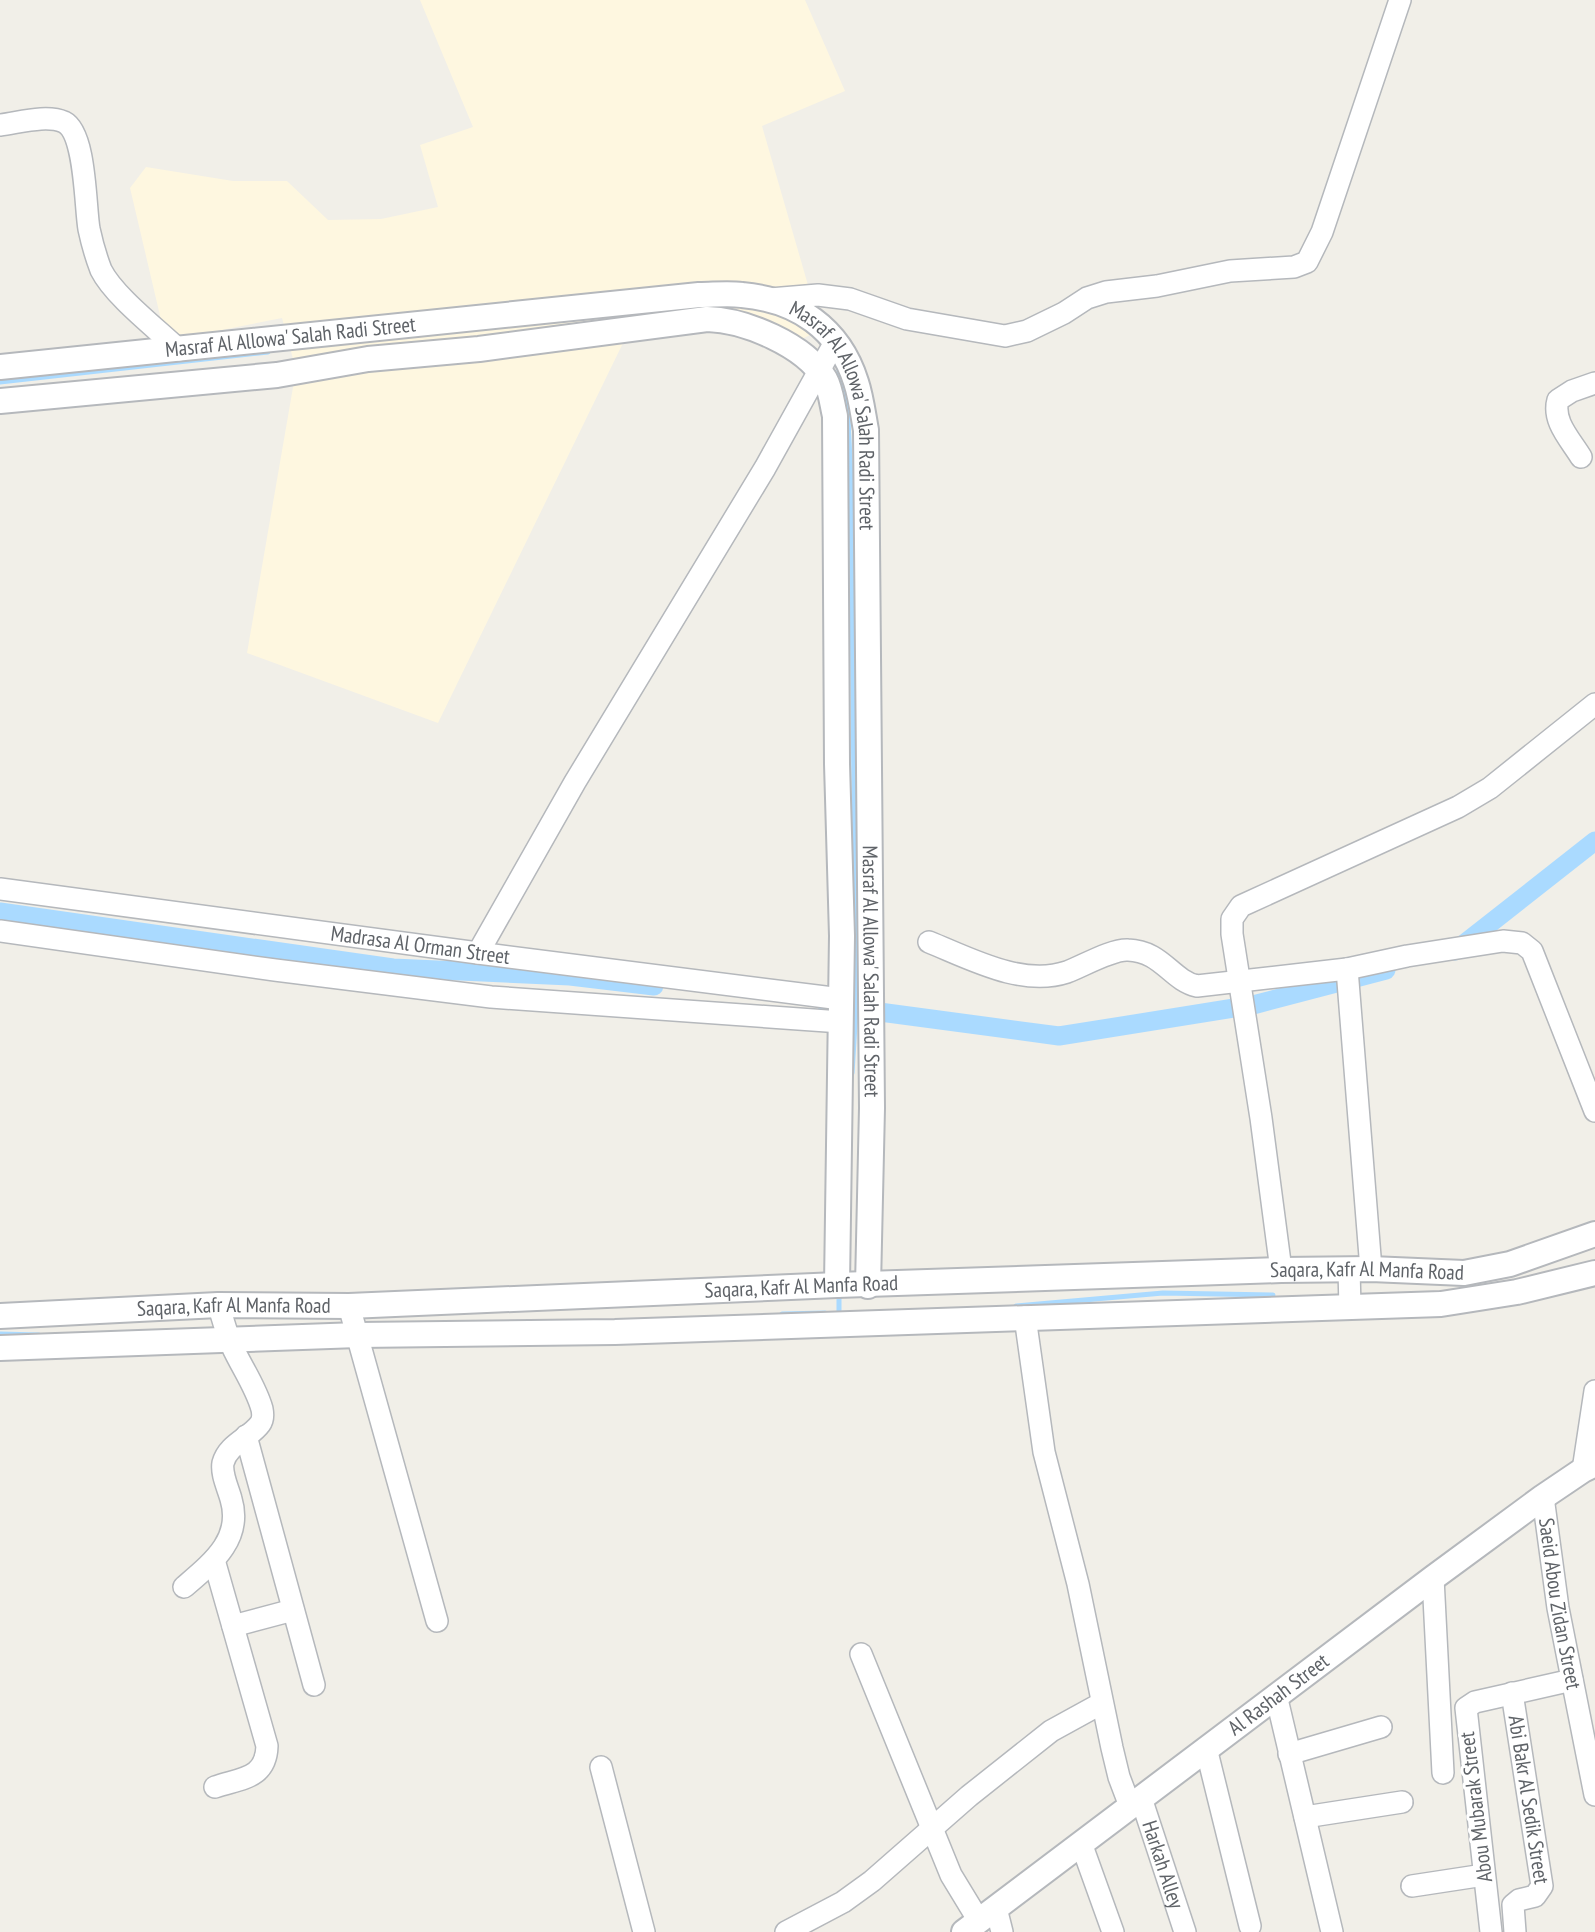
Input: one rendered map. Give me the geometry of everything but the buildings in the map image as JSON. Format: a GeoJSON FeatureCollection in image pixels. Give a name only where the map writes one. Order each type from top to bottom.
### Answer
{"type":"FeatureCollection","features":[{"type":"Feature","properties":{"kind":"street"},"geometry":{"type":"LineString","coordinates":[[768,299],[818,295],[850,299],[907,319],[1005,336],[1027,331],[1087,298],[1106,292],[1157,286],[1230,271],[1294,267],[1307,262],[1322,232],[1400,0]]}},
{"type":"Feature","properties":{"kind":"street"},"geometry":{"type":"LineString","coordinates":[[0,125],[51,120],[64,122],[71,129],[80,156],[95,256],[103,273],[113,288],[179,350]]}},
{"type":"Feature","properties":{"kind":"street","name":"Masraf Al Allowa' Salah Radi Street"},"geometry":{"type":"LineString","coordinates":[[0,368],[699,295],[741,294],[768,299],[802,311],[826,329],[847,359],[857,383],[866,430],[872,1108],[867,1286]]}},
{"type":"Feature","properties":{"kind":"street","name":"Masraf Al Allowa' Salah Radi Street"},"geometry":{"type":"LineString","coordinates":[[0,401],[277,375],[368,359],[479,349],[707,319],[730,321],[756,330],[806,358],[818,370],[825,380],[835,416],[838,802],[842,936],[837,1286]]}},
{"type":"Feature","properties":{"kind":"street"},"geometry":{"type":"LineString","coordinates":[[478,953],[575,782],[765,468],[835,342]]}},
{"type":"Feature","properties":{"kind":"street"},"geometry":{"type":"LineString","coordinates":[[1581,457],[1557,418],[1555,410],[1558,400],[1572,391],[1595,383]]}},
{"type":"Feature","properties":{"kind":"street"},"geometry":{"type":"LineString","coordinates":[[1281,1270],[1262,1118],[1232,934],[1232,919],[1241,906],[1458,807],[1490,788],[1595,704]]}},
{"type":"Feature","properties":{"kind":"street"},"geometry":{"type":"LineString","coordinates":[[838,802],[869,799]]}},
{"type":"Feature","properties":{"kind":"street","name":"Madrasa Al Orman Street"},"geometry":{"type":"LineString","coordinates":[[0,889],[478,953],[841,1010]]}},
{"type":"Feature","properties":{"kind":"street","name":"Madrasa Al Orman Street"},"geometry":{"type":"LineString","coordinates":[[0,931],[491,997],[841,1010]]}},
{"type":"Feature","properties":{"kind":"street"},"geometry":{"type":"LineString","coordinates":[[842,936],[871,935]]}},
{"type":"Feature","properties":{"kind":"street"},"geometry":{"type":"LineString","coordinates":[[929,942],[997,969],[1049,977],[1125,949],[1143,952],[1162,961],[1188,984],[1197,986],[1347,969],[1407,956],[1503,941],[1522,943],[1532,951],[1595,1111]]}},
{"type":"Feature","properties":{"kind":"street"},"geometry":{"type":"LineString","coordinates":[[1347,969],[1356,1271],[1350,1304]]}},
{"type":"Feature","properties":{"kind":"street"},"geometry":{"type":"LineString","coordinates":[[841,1010],[871,1025]]}},
{"type":"Feature","properties":{"kind":"street","name":"Saqara, Kafr Al Manfa Road"},"geometry":{"type":"LineString","coordinates":[[0,1348],[349,1306],[615,1332],[1025,1317],[1060,1297],[1281,1270],[1464,1273],[1510,1264],[1595,1234]]}},
{"type":"Feature","properties":{"kind":"street","name":"Saqara, Kafr Al Manfa Road"},"geometry":{"type":"LineString","coordinates":[[0,1316],[224,1323],[358,1335],[491,1318],[837,1286],[1060,1297],[1350,1304],[1462,1303],[1595,1273]]}},
{"type":"Feature","properties":{"kind":"street"},"geometry":{"type":"LineString","coordinates":[[349,1306],[436,1622]]}},
{"type":"Feature","properties":{"kind":"street","name":"Harkah Alley"},"geometry":{"type":"LineString","coordinates":[[1025,1317],[1042,1442],[1078,1584],[1119,1777],[1136,1802],[1185,1932]]}},
{"type":"Feature","properties":{"kind":"street"},"geometry":{"type":"LineString","coordinates":[[184,1587],[214,1560],[235,1525],[235,1513],[223,1473],[223,1462],[234,1447],[260,1424],[263,1412],[224,1323]]}},
{"type":"Feature","properties":{"kind":"street"},"geometry":{"type":"LineString","coordinates":[[1589,1467],[1595,1391]]}},
{"type":"Feature","properties":{"kind":"street"},"geometry":{"type":"LineString","coordinates":[[246,1436],[314,1685]]}},
{"type":"Feature","properties":{"kind":"street","name":"Al Rashah Street"},"geometry":{"type":"LineString","coordinates":[[985,1923],[1081,1843],[1276,1695],[1543,1497],[1589,1467]]}},
{"type":"Feature","properties":{"kind":"street","name":"Saeid Abou Zidan Street"},"geometry":{"type":"LineString","coordinates":[[1543,1497],[1558,1608],[1595,1795]]}},
{"type":"Feature","properties":{"kind":"street"},"geometry":{"type":"LineString","coordinates":[[214,1560],[267,1746],[264,1767],[257,1773],[215,1787]]}},
{"type":"Feature","properties":{"kind":"street"},"geometry":{"type":"LineString","coordinates":[[1433,1578],[1443,1773]]}},
{"type":"Feature","properties":{"kind":"street"},"geometry":{"type":"LineString","coordinates":[[233,1626],[293,1610]]}},
{"type":"Feature","properties":{"kind":"street"},"geometry":{"type":"LineString","coordinates":[[861,1654],[951,1875],[985,1923]]}},
{"type":"Feature","properties":{"kind":"street","name":"Abou Mubarak Street"},"geometry":{"type":"LineString","coordinates":[[1491,1932],[1466,1708],[1475,1702],[1572,1680]]}},
{"type":"Feature","properties":{"kind":"street","name":"Abi Bakr Al Sedik Street"},"geometry":{"type":"LineString","coordinates":[[1513,1693],[1542,1886],[1535,1896],[1519,1900],[1513,1905],[1515,1932]]}},
{"type":"Feature","properties":{"kind":"street"},"geometry":{"type":"LineString","coordinates":[[1276,1695],[1332,1932]]}},
{"type":"Feature","properties":{"kind":"street"},"geometry":{"type":"LineString","coordinates":[[786,1932],[843,1902],[872,1881],[1051,1731],[1102,1703]]}},
{"type":"Feature","properties":{"kind":"street"},"geometry":{"type":"LineString","coordinates":[[1289,1754],[1381,1727]]}},
{"type":"Feature","properties":{"kind":"street"},"geometry":{"type":"LineString","coordinates":[[1206,1748],[1250,1926]]}},
{"type":"Feature","properties":{"kind":"street"},"geometry":{"type":"LineString","coordinates":[[601,1767],[644,1932]]}},
{"type":"Feature","properties":{"kind":"street"},"geometry":{"type":"LineString","coordinates":[[1305,1817],[1402,1802]]}},
{"type":"Feature","properties":{"kind":"street"},"geometry":{"type":"LineString","coordinates":[[1081,1843],[1113,1932]]}},
{"type":"Feature","properties":{"kind":"street"},"geometry":{"type":"LineString","coordinates":[[1412,1886],[1484,1875]]}},
{"type":"Feature","properties":{"kind":"shaded area"},"geometry":{"type":"Polygon","coordinates":[[[420,0],[805,0],[845,91],[762,126],[821,330],[782,348],[719,322],[623,343],[438,723],[247,653],[296,370],[282,318],[166,341],[130,188],[146,167],[233,181],[287,181],[328,220],[381,219],[438,207],[420,145],[473,127],[420,0]]]}},
{"type":"Feature","properties":{"kind":"waterway"},"geometry":{"type":"LineString","coordinates":[[0,382],[268,352]]}},
{"type":"Feature","properties":{"kind":"waterway"},"geometry":{"type":"LineString","coordinates":[[839,370],[848,418],[851,481],[856,1009],[852,1073]]}},
{"type":"Feature","properties":{"kind":"waterway"},"geometry":{"type":"LineString","coordinates":[[1455,951],[1595,841]]}},
{"type":"Feature","properties":{"kind":"waterway"},"geometry":{"type":"LineString","coordinates":[[0,912],[393,968],[570,976],[654,986]]}},
{"type":"Feature","properties":{"kind":"waterway"},"geometry":{"type":"LineString","coordinates":[[827,1005],[1059,1036],[1253,1005],[1386,970]]}},
{"type":"Feature","properties":{"kind":"waterway"},"geometry":{"type":"LineString","coordinates":[[1016,1306],[1163,1293],[1273,1295]]}},
{"type":"Feature","properties":{"kind":"waterway"},"geometry":{"type":"LineString","coordinates":[[839,1298],[839,1312]]}},
{"type":"Feature","properties":{"kind":"waterway"},"geometry":{"type":"LineString","coordinates":[[782,1314],[825,1313]]}},
{"type":"Feature","properties":{"kind":"waterway"},"geometry":{"type":"LineString","coordinates":[[0,1334],[39,1335]]}}]}
